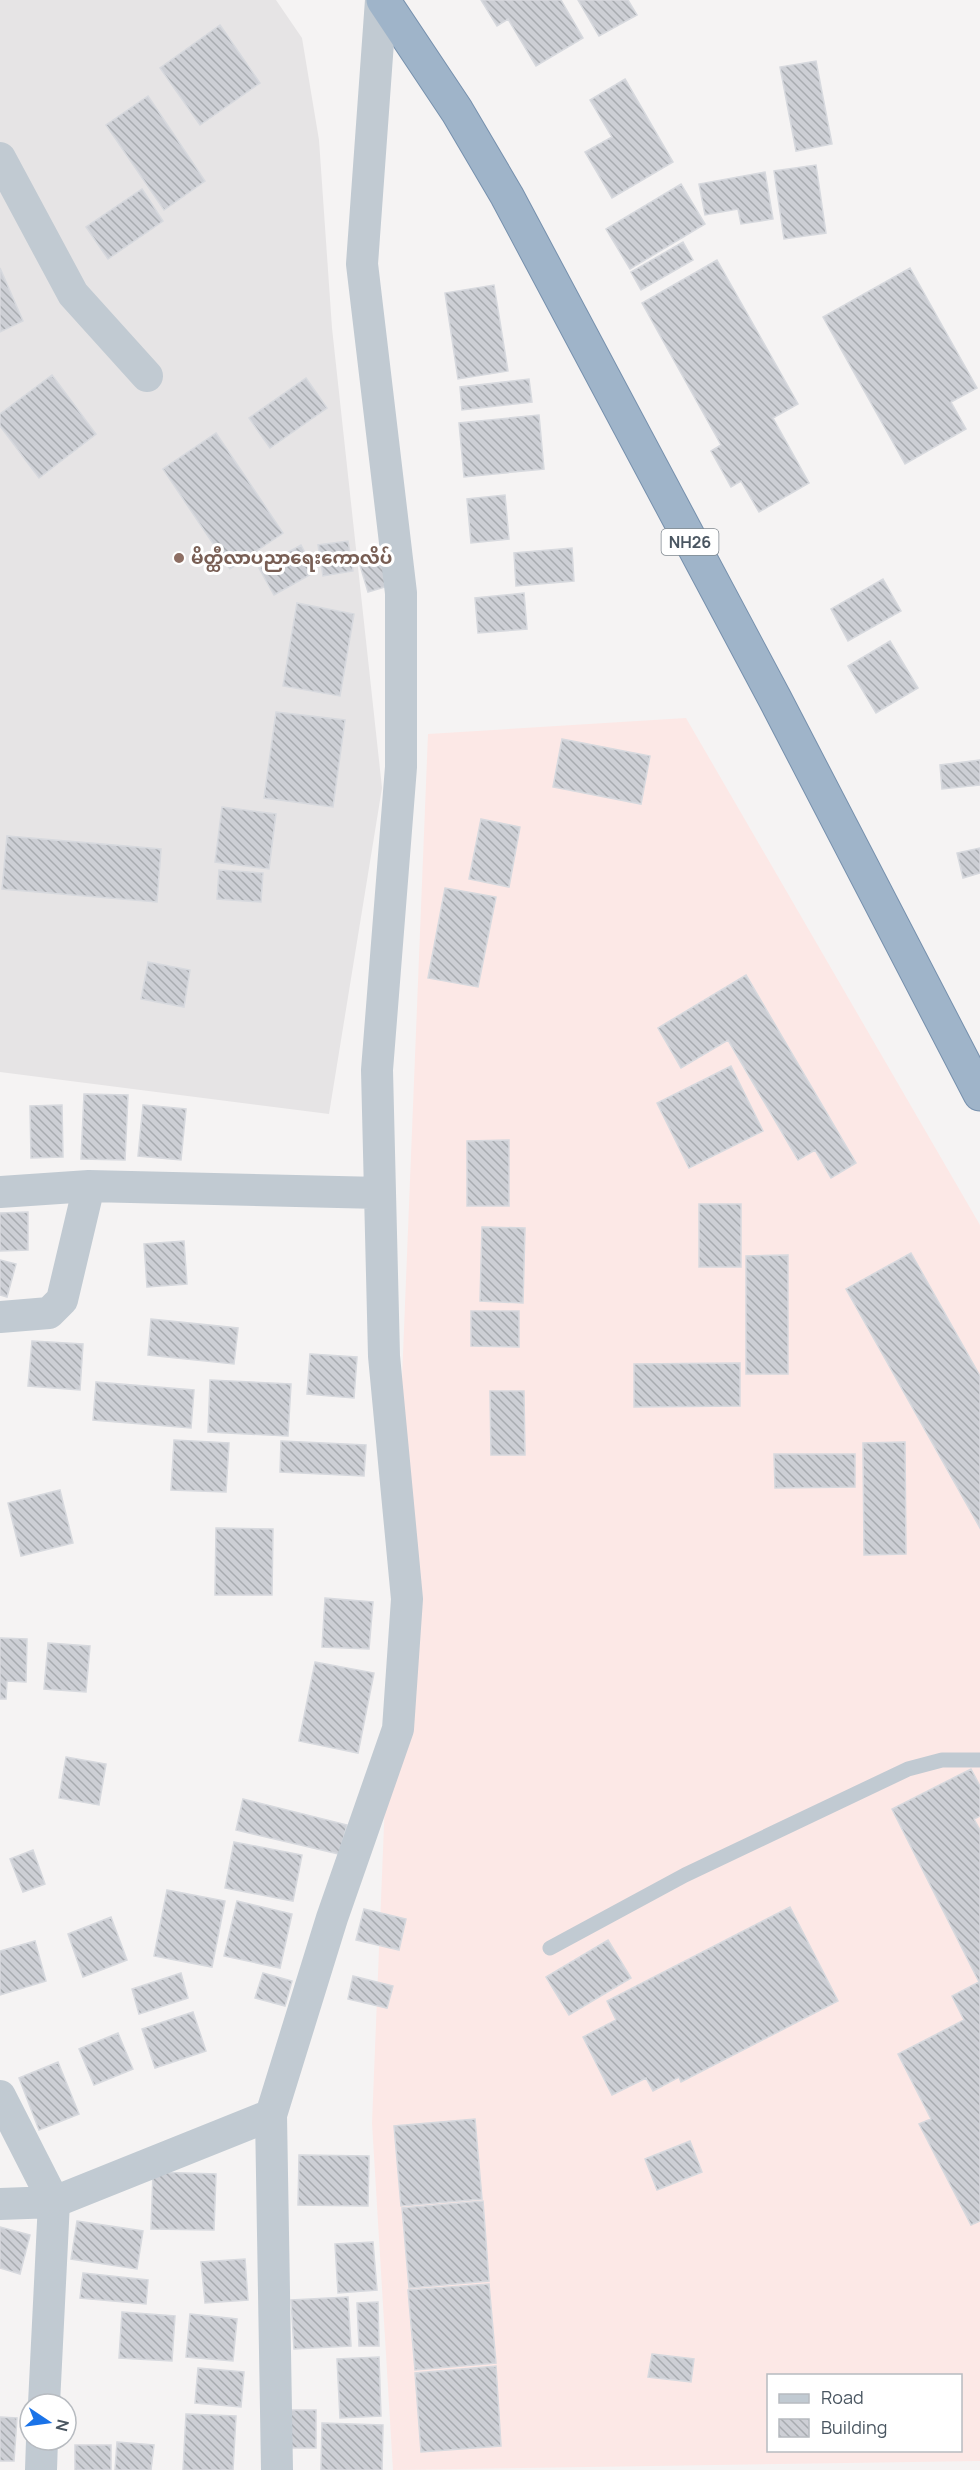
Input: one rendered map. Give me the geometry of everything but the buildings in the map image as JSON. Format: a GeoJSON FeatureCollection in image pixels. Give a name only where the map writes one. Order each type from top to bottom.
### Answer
{"type":"FeatureCollection","features":[{"type":"Feature","properties":{"kind":"highway","name":"NH26"},"geometry":{"type":"LineString","coordinates":[[382,0],[456,111],[507,196],[775,699],[980,1094]]}},
{"type":"Feature","properties":{"kind":"street"},"geometry":{"type":"LineString","coordinates":[[277,2470],[271,2115],[332,1918],[398,1729],[407,1599],[384,1356],[377,1070],[401,767],[401,593],[362,264],[382,0]]}},
{"type":"Feature","properties":{"kind":"street"},"geometry":{"type":"LineString","coordinates":[[0,158],[73,294],[147,376]]}},
{"type":"Feature","properties":{"kind":"street"},"geometry":{"type":"LineString","coordinates":[[0,1192],[89,1186],[380,1193]]}},
{"type":"Feature","properties":{"kind":"street"},"geometry":{"type":"LineString","coordinates":[[0,1317],[49,1313],[62,1300],[89,1186]]}},
{"type":"Feature","properties":{"kind":"street"},"geometry":{"type":"LineString","coordinates":[[0,2096],[54,2202],[45,2392]]}},
{"type":"Feature","properties":{"kind":"street"},"geometry":{"type":"LineString","coordinates":[[0,2204],[54,2202],[271,2115]]}},
{"type":"Feature","properties":{"kind":"street"},"geometry":{"type":"LineString","coordinates":[[40,2470],[41,2452]]}},
{"type":"Feature","properties":{"kind":"lane"},"geometry":{"type":"LineString","coordinates":[[550,1948],[685,1875],[908,1769],[942,1760],[980,1760]]}},
{"type":"Feature","properties":{"kind":"shaded area","name":"မိတ္ထီလာပညာရေးကောလိပ်"},"geometry":{"type":"Polygon","coordinates":[[[0,0],[276,0],[302,38],[319,140],[332,328],[382,788],[329,1114],[0,1072],[0,0]]]}},
{"type":"Feature","properties":{"kind":"shaded area"},"geometry":{"type":"Polygon","coordinates":[[[686,718],[980,1225],[980,2461],[393,2470],[372,2123],[428,734],[686,718]]]}},
{"type":"Feature","properties":{"kind":"place","name":"မိတ္ထီလာပညာရေးကောလိပ်"},"geometry":{"type":"Point","coordinates":[179,558]}}]}
